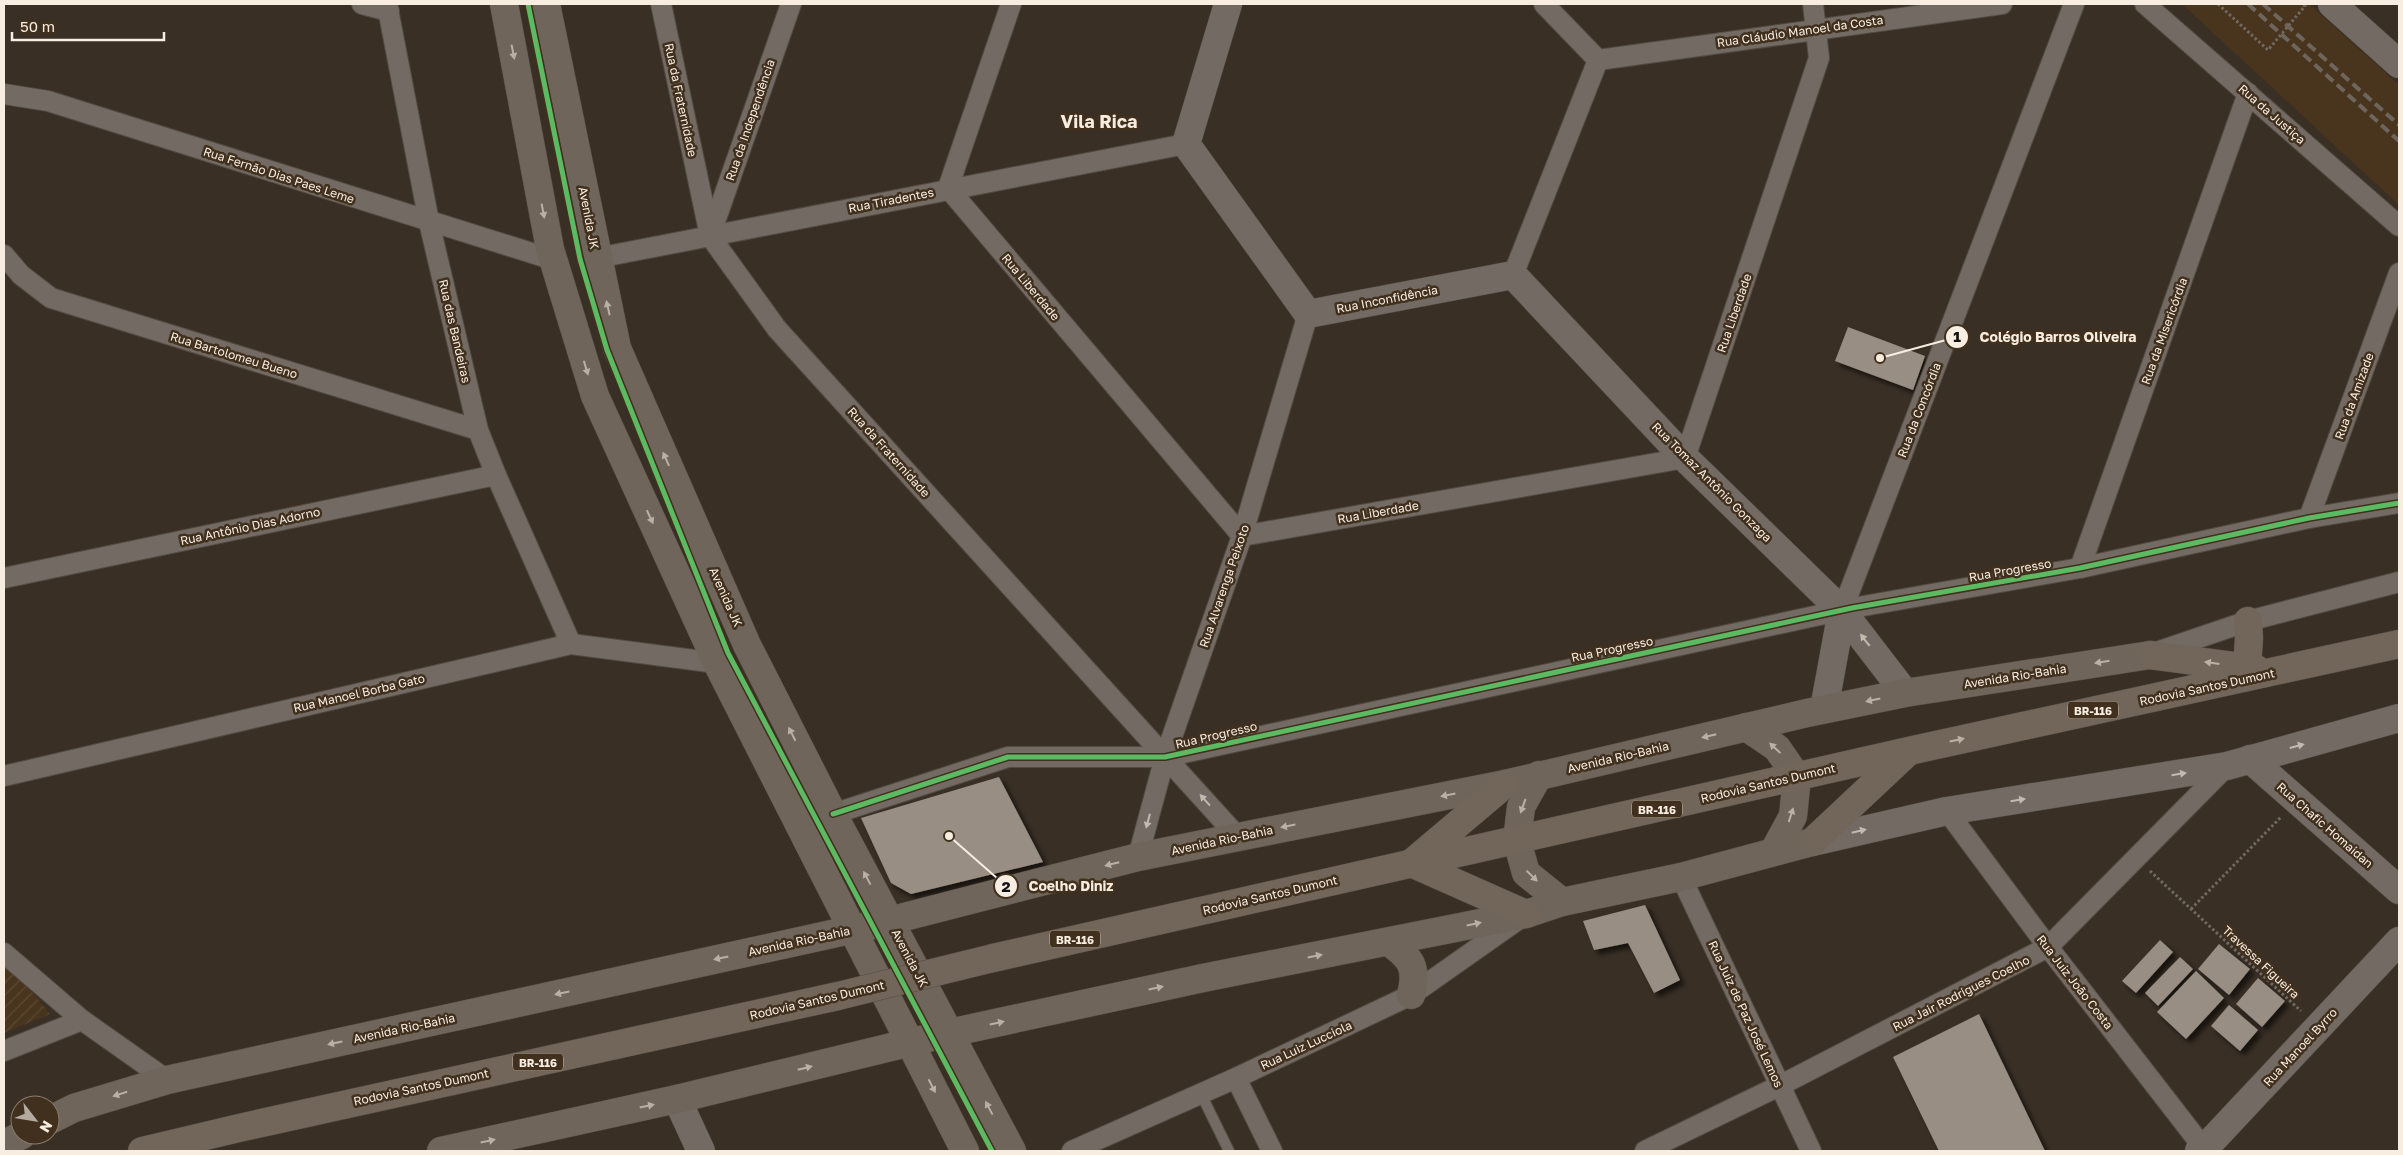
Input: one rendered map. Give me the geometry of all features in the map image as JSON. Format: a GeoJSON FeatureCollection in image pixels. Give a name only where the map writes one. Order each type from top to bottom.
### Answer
{"type":"FeatureCollection","features":[{"type":"Feature","properties":{"kind":"highway"},"geometry":{"type":"LineString","coordinates":[[2247,668],[2248,621]]}},
{"type":"Feature","properties":{"kind":"highway","name":"Rodovia Santos Dumont"},"geometry":{"type":"LineString","coordinates":[[142,1151],[247,1126],[838,996],[993,958],[1909,751],[2399,644]]}},
{"type":"Feature","properties":{"kind":"highway"},"geometry":{"type":"LineString","coordinates":[[2150,655],[2277,672]]}},
{"type":"Feature","properties":{"kind":"highway"},"geometry":{"type":"LineString","coordinates":[[1812,842],[1909,751]]}},
{"type":"Feature","properties":{"kind":"highway"},"geometry":{"type":"LineString","coordinates":[[1504,784],[1411,863],[1526,914]]}},
{"type":"Feature","properties":{"kind":"main road"},"geometry":{"type":"LineString","coordinates":[[504,4],[554,260],[595,396],[717,663],[854,929],[965,1151]]}},
{"type":"Feature","properties":{"kind":"main road","name":"Avenida JK"},"geometry":{"type":"LineString","coordinates":[[546,4],[617,348],[747,645],[833,814],[1012,1151]]}},
{"type":"Feature","properties":{"kind":"main road","name":"Avenida Rio-Bahia"},"geometry":{"type":"LineString","coordinates":[[60,1115],[74,1108],[167,1080],[890,921],[1138,857],[1504,784],[1824,709],[1905,693],[2150,655]]}},
{"type":"Feature","properties":{"kind":"main road"},"geometry":{"type":"LineString","coordinates":[[1746,727],[1777,748],[1797,777],[1793,816],[1774,851]]}},
{"type":"Feature","properties":{"kind":"main road"},"geometry":{"type":"LineString","coordinates":[[1539,775],[1520,807],[1517,840],[1526,873],[1562,902]]}},
{"type":"Feature","properties":{"kind":"main road"},"geometry":{"type":"LineString","coordinates":[[441,1151],[677,1099],[949,1033],[1202,978],[1526,914],[1562,902],[1681,877],[1812,842]]}},
{"type":"Feature","properties":{"kind":"main road"},"geometry":{"type":"LineString","coordinates":[[1389,942],[1402,951],[1411,962],[1415,979],[1411,995]]}},
{"type":"Feature","properties":{"kind":"street"},"geometry":{"type":"LineString","coordinates":[[362,4],[388,7]]}},
{"type":"Feature","properties":{"kind":"street","name":"Rua da Fraternidade"},"geometry":{"type":"LineString","coordinates":[[662,4],[710,236],[777,328],[1238,836]]}},
{"type":"Feature","properties":{"kind":"street","name":"Rua da Independência"},"geometry":{"type":"LineString","coordinates":[[710,236],[791,4]]}},
{"type":"Feature","properties":{"kind":"street"},"geometry":{"type":"LineString","coordinates":[[948,188],[1011,4]]}},
{"type":"Feature","properties":{"kind":"street"},"geometry":{"type":"LineString","coordinates":[[1228,4],[1186,144],[1308,314]]}},
{"type":"Feature","properties":{"kind":"street"},"geometry":{"type":"LineString","coordinates":[[1513,275],[1598,60],[1544,4]]}},
{"type":"Feature","properties":{"kind":"street","name":"Rua Liberdade"},"geometry":{"type":"LineString","coordinates":[[948,188],[1242,536],[1685,458],[1819,58],[1813,4]]}},
{"type":"Feature","properties":{"kind":"street","name":"Rua Cláudio Manoel da Costa"},"geometry":{"type":"LineString","coordinates":[[1598,60],[2002,4]]}},
{"type":"Feature","properties":{"kind":"street","name":"Rua da Concórdia"},"geometry":{"type":"LineString","coordinates":[[1824,709],[1842,611],[2074,4]]}},
{"type":"Feature","properties":{"kind":"street","name":"Rua da Justiça"},"geometry":{"type":"LineString","coordinates":[[2145,4],[2399,226]]}},
{"type":"Feature","properties":{"kind":"street"},"geometry":{"type":"LineString","coordinates":[[2332,4],[2399,64]]}},
{"type":"Feature","properties":{"kind":"street","name":"Rua das Bandeiras"},"geometry":{"type":"LineString","coordinates":[[388,7],[429,222],[478,430],[571,644]]}},
{"type":"Feature","properties":{"kind":"street","name":"Rua da Misericórdia"},"geometry":{"type":"LineString","coordinates":[[2080,568],[2248,93]]}},
{"type":"Feature","properties":{"kind":"street","name":"Rua Fernão Dias Paes Leme"},"geometry":{"type":"LineString","coordinates":[[4,94],[48,101],[554,260]]}},
{"type":"Feature","properties":{"kind":"street","name":"Rua Tiradentes"},"geometry":{"type":"LineString","coordinates":[[597,258],[948,188],[1186,144]]}},
{"type":"Feature","properties":{"kind":"street","name":"Rua Bartolomeu Bueno"},"geometry":{"type":"LineString","coordinates":[[4,255],[21,275],[51,298],[478,430]]}},
{"type":"Feature","properties":{"kind":"street","name":"Rua da Amizade"},"geometry":{"type":"LineString","coordinates":[[2310,518],[2399,273]]}},
{"type":"Feature","properties":{"kind":"street","name":"Rua Tomaz Antônio Gonzaga"},"geometry":{"type":"LineString","coordinates":[[1513,275],[1685,458],[1842,611],[1905,693]]}},
{"type":"Feature","properties":{"kind":"street","name":"Rua Inconfidência"},"geometry":{"type":"LineString","coordinates":[[1308,314],[1513,275]]}},
{"type":"Feature","properties":{"kind":"street","name":"Rua Alvarenga Peixoto"},"geometry":{"type":"LineString","coordinates":[[1138,857],[1165,757],[1242,536],[1308,314]]}},
{"type":"Feature","properties":{"kind":"street","name":"Rua Antônio Dias Adorno"},"geometry":{"type":"LineString","coordinates":[[4,578],[496,474]]}},
{"type":"Feature","properties":{"kind":"street","name":"Rua Progresso"},"geometry":{"type":"LineString","coordinates":[[833,814],[1008,757],[1165,757],[1842,611],[2080,568],[2310,518],[2399,503]]}},
{"type":"Feature","properties":{"kind":"street","name":"Avenida Rio-Bahia"},"geometry":{"type":"LineString","coordinates":[[2150,655],[2248,621],[2399,582]]}},
{"type":"Feature","properties":{"kind":"street","name":"Rua Manoel Borba Gato"},"geometry":{"type":"LineString","coordinates":[[4,776],[571,644],[717,663]]}},
{"type":"Feature","properties":{"kind":"street"},"geometry":{"type":"LineString","coordinates":[[1812,842],[1947,811],[2239,763],[2399,718]]}},
{"type":"Feature","properties":{"kind":"street","name":"Rua Chafic Homaidan"},"geometry":{"type":"LineString","coordinates":[[2239,763],[2297,800],[2399,890]]}},
{"type":"Feature","properties":{"kind":"street","name":"Rua Jair Rodrigues Coelho"},"geometry":{"type":"LineString","coordinates":[[1645,1151],[1780,1086],[2048,948],[2136,858],[2239,763]]}},
{"type":"Feature","properties":{"kind":"street","name":"Rua Juiz João Costa"},"geometry":{"type":"LineString","coordinates":[[1947,811],[2048,948],[2203,1150]]}},
{"type":"Feature","properties":{"kind":"street","name":"Rua Juiz de Paz José Lemos"},"geometry":{"type":"LineString","coordinates":[[1681,877],[1811,1151]]}},
{"type":"Feature","properties":{"kind":"street","name":"Rua Luiz Lucciola"},"geometry":{"type":"LineString","coordinates":[[1072,1151],[1236,1078],[1411,995],[1526,914]]}},
{"type":"Feature","properties":{"kind":"street","name":"Rua Manoel Byrro"},"geometry":{"type":"LineString","coordinates":[[2203,1150],[2399,941]]}},
{"type":"Feature","properties":{"kind":"street"},"geometry":{"type":"LineString","coordinates":[[4,953],[82,1020],[167,1080]]}},
{"type":"Feature","properties":{"kind":"street"},"geometry":{"type":"LineString","coordinates":[[4,1050],[82,1020]]}},
{"type":"Feature","properties":{"kind":"street"},"geometry":{"type":"LineString","coordinates":[[1236,1078],[1272,1151]]}},
{"type":"Feature","properties":{"kind":"street"},"geometry":{"type":"LineString","coordinates":[[677,1099],[701,1151]]}},
{"type":"Feature","properties":{"kind":"lane"},"geometry":{"type":"LineString","coordinates":[[1201,1094],[1229,1151]]}},
{"type":"Feature","properties":{"kind":"path"},"geometry":{"type":"LineString","coordinates":[[2218,4],[2268,50],[2305,6],[2302,4]]}},
{"type":"Feature","properties":{"kind":"path"},"geometry":{"type":"LineString","coordinates":[[2191,910],[2297,800]]}},
{"type":"Feature","properties":{"kind":"shaded area"},"geometry":{"type":"Polygon","coordinates":[[[2182,4],[2309,4],[2399,85],[2399,205],[2182,4]]]}},
{"type":"Feature","properties":{"kind":"shaded area"},"geometry":{"type":"Polygon","coordinates":[[[4,958],[50,1014],[4,1033],[4,958]]]}},
{"type":"Feature","properties":{"kind":"building"},"geometry":{"type":"Polygon","coordinates":[[[1848,327],[1925,356],[1913,390],[1835,361],[1848,327]]]}},
{"type":"Feature","properties":{"kind":"building"},"geometry":{"type":"Polygon","coordinates":[[[999,777],[1043,862],[911,894],[891,883],[861,818],[999,777]]]}},
{"type":"Feature","properties":{"kind":"building"},"geometry":{"type":"Polygon","coordinates":[[[1645,905],[1680,980],[1654,993],[1628,943],[1594,950],[1583,921],[1645,905]]]}},
{"type":"Feature","properties":{"kind":"building"},"geometry":{"type":"Polygon","coordinates":[[[2160,940],[2173,952],[2136,993],[2122,981],[2160,940]]]}},
{"type":"Feature","properties":{"kind":"building"},"geometry":{"type":"Polygon","coordinates":[[[2219,944],[2250,969],[2229,995],[2198,969],[2219,944]]]}},
{"type":"Feature","properties":{"kind":"building"},"geometry":{"type":"Polygon","coordinates":[[[2180,957],[2193,969],[2158,1006],[2145,993],[2180,957]]]}},
{"type":"Feature","properties":{"kind":"building"},"geometry":{"type":"Polygon","coordinates":[[[2196,971],[2224,998],[2186,1039],[2157,1012],[2196,971]]]}},
{"type":"Feature","properties":{"kind":"building"},"geometry":{"type":"Polygon","coordinates":[[[2258,978],[2285,1001],[2262,1027],[2236,1004],[2258,978]]]}},
{"type":"Feature","properties":{"kind":"building"},"geometry":{"type":"Polygon","coordinates":[[[2229,1005],[2258,1030],[2240,1051],[2211,1026],[2229,1005]]]}},
{"type":"Feature","properties":{"kind":"building"},"geometry":{"type":"Polygon","coordinates":[[[1979,1014],[2045,1151],[1939,1151],[1893,1057],[1979,1014]]]}},
{"type":"Feature","properties":{"kind":"railway"},"geometry":{"type":"LineString","coordinates":[[2248,4],[2399,141]]}},
{"type":"Feature","properties":{"kind":"railway"},"geometry":{"type":"LineString","coordinates":[[2263,4],[2399,125]]}},
{"type":"Feature","properties":{"kind":"cycle path"},"geometry":{"type":"LineString","coordinates":[[528,4],[580,259],[607,350],[728,653],[992,1151]]}},
{"type":"Feature","properties":{"kind":"cycle path"},"geometry":{"type":"LineString","coordinates":[[833,814],[1008,757],[1165,757],[1852,608],[2080,568],[2309,518],[2399,503]]}},
{"type":"Feature","properties":{"kind":"place","name":"Colégio Barros Oliveira"},"geometry":{"type":"Point","coordinates":[1880,358]}},
{"type":"Feature","properties":{"kind":"place","name":"Coelho Diniz"},"geometry":{"type":"Point","coordinates":[949,836]}},
{"type":"Feature","properties":{"kind":"district","name":"Vila Rica"},"geometry":{"type":"Point","coordinates":[1099,121]}}]}
